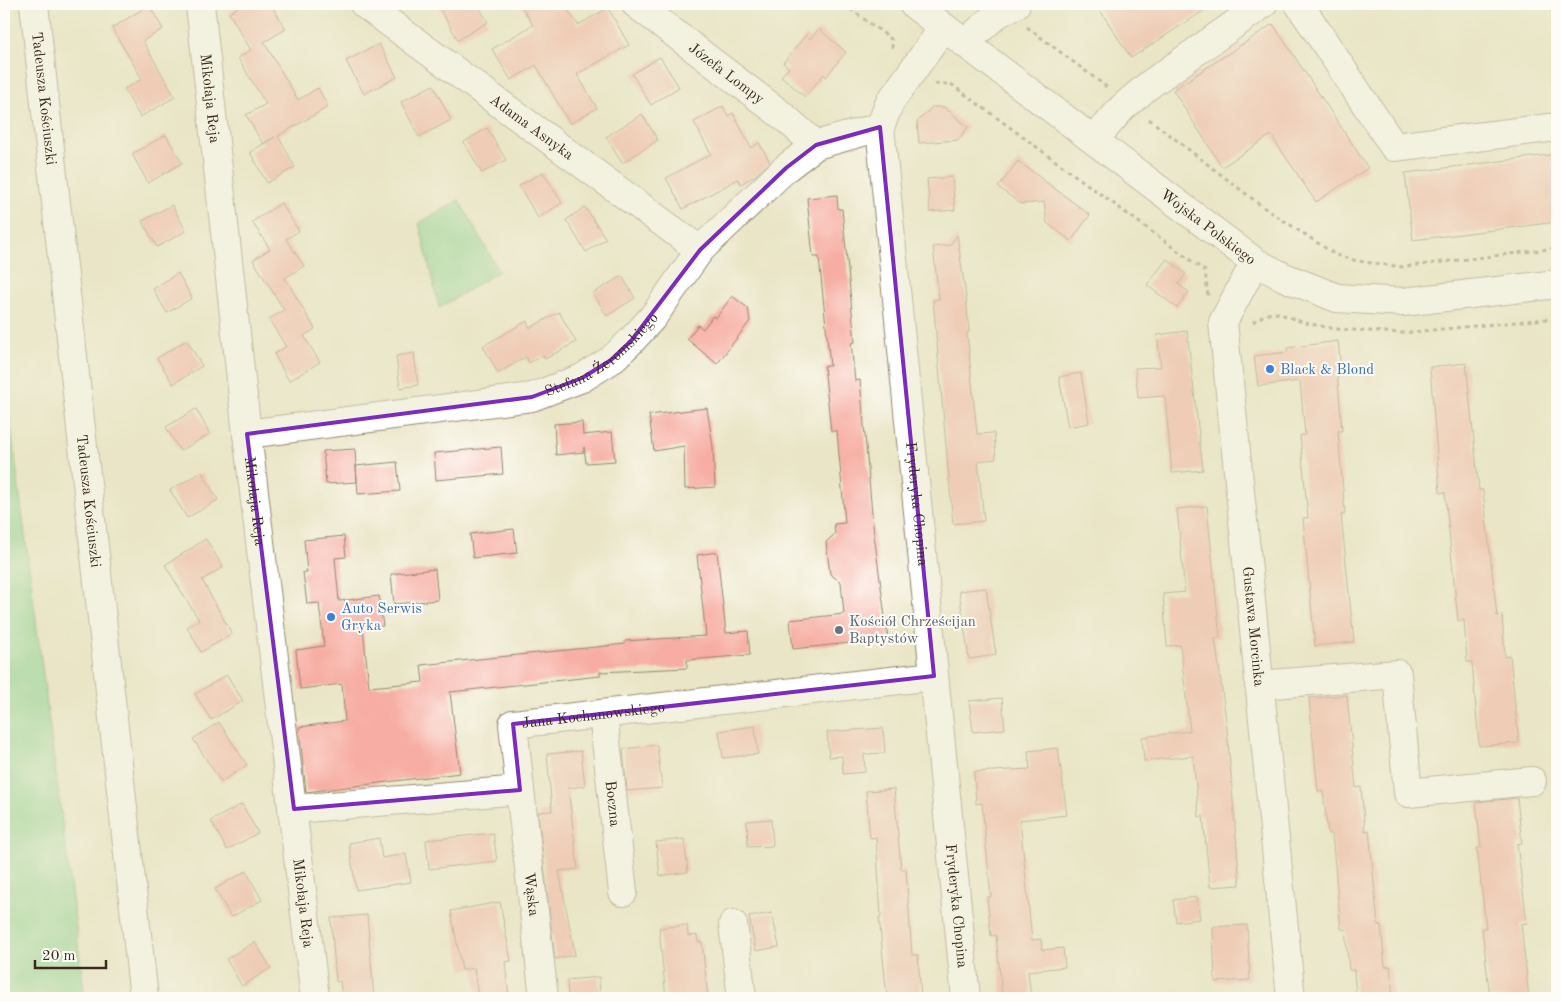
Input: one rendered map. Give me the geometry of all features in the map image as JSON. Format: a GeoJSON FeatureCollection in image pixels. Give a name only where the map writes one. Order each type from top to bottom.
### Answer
{"type":"FeatureCollection","features":[{"type":"Feature","properties":{"kind":"street","name":"Tadeusza Kościuszki"},"geometry":{"type":"LineString","coordinates":[[34,4],[144,998]]}},
{"type":"Feature","properties":{"kind":"street","name":"Mikołaja Reja"},"geometry":{"type":"LineString","coordinates":[[200,4],[247,434],[294,809],[315,998]]}},
{"type":"Feature","properties":{"kind":"street","name":"Adama Asnyka"},"geometry":{"type":"LineString","coordinates":[[364,4],[700,250]]}},
{"type":"Feature","properties":{"kind":"street","name":"Józefa Lompy"},"geometry":{"type":"LineString","coordinates":[[636,4],[783,116],[816,145]]}},
{"type":"Feature","properties":{"kind":"street","name":"Wojska Polskiego"},"geometry":{"type":"LineString","coordinates":[[913,4],[1255,262],[1284,277],[1338,298],[1404,302],[1557,284]]}},
{"type":"Feature","properties":{"kind":"street"},"geometry":{"type":"LineString","coordinates":[[1094,140],[1128,103],[1149,85],[1263,4]]}},
{"type":"Feature","properties":{"kind":"street"},"geometry":{"type":"LineString","coordinates":[[1298,4],[1394,147],[1557,127]]}},
{"type":"Feature","properties":{"kind":"street"},"geometry":{"type":"LineString","coordinates":[[965,43],[982,26],[1010,7]]}},
{"type":"Feature","properties":{"kind":"street","name":"Fryderyka Chopina"},"geometry":{"type":"LineString","coordinates":[[944,27],[890,102],[880,127],[966,998]]}},
{"type":"Feature","properties":{"kind":"street","name":"Stefana Żeromskiego"},"geometry":{"type":"LineString","coordinates":[[247,434],[532,397],[582,378],[611,360],[631,341],[653,317],[700,250],[786,168],[816,145],[880,127]]}},
{"type":"Feature","properties":{"kind":"street","name":"Gustawa Morcinka"},"geometry":{"type":"LineString","coordinates":[[1255,262],[1223,322],[1291,998]]}},
{"type":"Feature","properties":{"kind":"street"},"geometry":{"type":"LineString","coordinates":[[1259,685],[1397,674],[1408,793],[1532,781]]}},
{"type":"Feature","properties":{"kind":"street","name":"Jana Kochanowskiego"},"geometry":{"type":"LineString","coordinates":[[520,790],[513,724],[934,676]]}},
{"type":"Feature","properties":{"kind":"street","name":"Boczna"},"geometry":{"type":"LineString","coordinates":[[603,714],[623,892]]}},
{"type":"Feature","properties":{"kind":"street"},"geometry":{"type":"LineString","coordinates":[[294,809],[520,790]]}},
{"type":"Feature","properties":{"kind":"street","name":"Wąska"},"geometry":{"type":"LineString","coordinates":[[520,790],[544,998]]}},
{"type":"Feature","properties":{"kind":"street"},"geometry":{"type":"LineString","coordinates":[[733,924],[742,998]]}},
{"type":"Feature","properties":{"kind":"path"},"geometry":{"type":"LineString","coordinates":[[1010,7],[1128,103],[1263,207],[1336,255],[1357,261],[1403,267],[1557,248]]}},
{"type":"Feature","properties":{"kind":"highlighted area"},"geometry":{"type":"Polygon","coordinates":[[[880,127],[934,676],[513,724],[520,790],[294,809],[247,434],[532,397],[582,378],[611,360],[631,341],[700,250],[786,168],[816,145],[880,127]]]}},
{"type":"Feature","properties":{"kind":"green space"},"geometry":{"type":"Polygon","coordinates":[[[459,200],[499,271],[439,308],[419,223],[459,200]]]}},
{"type":"Feature","properties":{"kind":"green space"},"geometry":{"type":"Polygon","coordinates":[[[4,373],[85,998],[4,998],[4,373]]]}},
{"type":"Feature","properties":{"kind":"building"},"geometry":{"type":"Polygon","coordinates":[[[243,4],[271,4],[286,29],[264,42],[298,100],[318,88],[328,107],[278,136],[295,167],[267,183],[250,152],[275,137],[263,144],[246,115],[266,104],[238,58],[251,50],[229,13],[243,4]]]}},
{"type":"Feature","properties":{"kind":"building"},"geometry":{"type":"Polygon","coordinates":[[[437,4],[477,4],[488,22],[458,40],[437,4]]]}},
{"type":"Feature","properties":{"kind":"building"},"geometry":{"type":"Polygon","coordinates":[[[520,4],[564,4],[578,25],[608,8],[629,45],[577,74],[597,108],[570,124],[536,65],[511,80],[492,49],[533,25],[520,4]]]}},
{"type":"Feature","properties":{"kind":"building"},"geometry":{"type":"Polygon","coordinates":[[[1096,4],[1214,4],[1131,58],[1096,4]]]}},
{"type":"Feature","properties":{"kind":"building"},"geometry":{"type":"Polygon","coordinates":[[[149,5],[163,29],[143,41],[175,97],[140,117],[124,89],[142,79],[112,28],[149,5]]]}},
{"type":"Feature","properties":{"kind":"building"},"geometry":{"type":"Polygon","coordinates":[[[1273,24],[1368,168],[1316,202],[1271,135],[1222,167],[1173,90],[1273,24]]]}},
{"type":"Feature","properties":{"kind":"building"},"geometry":{"type":"Polygon","coordinates":[[[819,29],[846,52],[826,77],[824,74],[805,97],[781,76],[789,68],[783,63],[806,35],[810,39],[819,29]]]}},
{"type":"Feature","properties":{"kind":"building"},"geometry":{"type":"Polygon","coordinates":[[[379,44],[397,77],[364,94],[346,61],[379,44]]]}},
{"type":"Feature","properties":{"kind":"building"},"geometry":{"type":"Polygon","coordinates":[[[660,57],[679,87],[651,105],[632,74],[660,57]]]}},
{"type":"Feature","properties":{"kind":"building"},"geometry":{"type":"Polygon","coordinates":[[[433,85],[451,120],[419,137],[401,102],[433,85]]]}},
{"type":"Feature","properties":{"kind":"building"},"geometry":{"type":"Polygon","coordinates":[[[723,106],[728,116],[733,113],[751,148],[759,143],[770,162],[756,175],[741,184],[738,179],[683,209],[666,178],[711,154],[694,122],[723,106]]]}},
{"type":"Feature","properties":{"kind":"building"},"geometry":{"type":"Polygon","coordinates":[[[932,107],[944,107],[968,127],[958,140],[919,143],[917,122],[932,107]]]}},
{"type":"Feature","properties":{"kind":"building"},"geometry":{"type":"Polygon","coordinates":[[[642,114],[658,140],[622,163],[606,137],[642,114]]]}},
{"type":"Feature","properties":{"kind":"building"},"geometry":{"type":"Polygon","coordinates":[[[487,128],[506,160],[482,173],[464,142],[487,128]]]}},
{"type":"Feature","properties":{"kind":"building"},"geometry":{"type":"Polygon","coordinates":[[[166,135],[182,163],[148,183],[132,154],[166,135]]]}},
{"type":"Feature","properties":{"kind":"building"},"geometry":{"type":"Polygon","coordinates":[[[1557,154],[1557,222],[1413,240],[1405,173],[1557,154]]]}},
{"type":"Feature","properties":{"kind":"building"},"geometry":{"type":"Polygon","coordinates":[[[1018,161],[1090,215],[1071,241],[1047,223],[1044,202],[1021,204],[998,187],[1018,161]]]}},
{"type":"Feature","properties":{"kind":"building"},"geometry":{"type":"Polygon","coordinates":[[[543,172],[562,203],[538,218],[519,186],[543,172]]]}},
{"type":"Feature","properties":{"kind":"building"},"geometry":{"type":"Polygon","coordinates":[[[952,177],[955,210],[930,212],[927,179],[952,177]]]}},
{"type":"Feature","properties":{"kind":"building"},"geometry":{"type":"Polygon","coordinates":[[[837,195],[838,209],[842,209],[855,342],[851,343],[855,381],[860,380],[874,535],[888,639],[793,649],[790,620],[844,614],[841,582],[830,574],[826,542],[835,534],[834,524],[845,523],[837,431],[831,431],[824,366],[830,366],[819,257],[813,257],[807,198],[837,195]]]}},
{"type":"Feature","properties":{"kind":"building"},"geometry":{"type":"Polygon","coordinates":[[[281,203],[299,231],[286,239],[304,266],[285,278],[315,329],[304,336],[320,362],[289,381],[274,354],[286,347],[269,319],[284,310],[253,260],[270,249],[252,222],[281,203]]]}},
{"type":"Feature","properties":{"kind":"building"},"geometry":{"type":"Polygon","coordinates":[[[172,205],[186,231],[157,247],[142,221],[172,205]]]}},
{"type":"Feature","properties":{"kind":"building"},"geometry":{"type":"Polygon","coordinates":[[[585,207],[606,239],[586,252],[566,220],[585,207]]]}},
{"type":"Feature","properties":{"kind":"building"},"geometry":{"type":"Polygon","coordinates":[[[957,235],[966,297],[969,332],[967,333],[977,434],[994,433],[996,459],[978,461],[984,521],[953,524],[933,300],[939,299],[933,247],[950,245],[957,235]]]}},
{"type":"Feature","properties":{"kind":"building"},"geometry":{"type":"Polygon","coordinates":[[[1167,259],[1186,274],[1178,284],[1189,292],[1177,308],[1147,285],[1167,259]]]}},
{"type":"Feature","properties":{"kind":"building"},"geometry":{"type":"Polygon","coordinates":[[[178,273],[192,298],[167,313],[153,289],[178,273]]]}},
{"type":"Feature","properties":{"kind":"building"},"geometry":{"type":"Polygon","coordinates":[[[622,276],[635,298],[607,316],[593,293],[622,276]]]}},
{"type":"Feature","properties":{"kind":"building"},"geometry":{"type":"Polygon","coordinates":[[[732,296],[748,308],[750,321],[717,364],[687,339],[698,325],[703,329],[713,316],[716,318],[732,296]]]}},
{"type":"Feature","properties":{"kind":"building"},"geometry":{"type":"Polygon","coordinates":[[[559,312],[576,342],[545,359],[543,355],[529,363],[526,357],[498,373],[483,346],[527,321],[530,328],[559,312]]]}},
{"type":"Feature","properties":{"kind":"building"},"geometry":{"type":"Polygon","coordinates":[[[1187,331],[1203,470],[1172,473],[1165,396],[1138,398],[1135,368],[1161,367],[1157,335],[1187,331]]]}},
{"type":"Feature","properties":{"kind":"building"},"geometry":{"type":"Polygon","coordinates":[[[187,340],[202,366],[173,384],[157,358],[187,340]]]}},
{"type":"Feature","properties":{"kind":"building"},"geometry":{"type":"Polygon","coordinates":[[[1338,341],[1341,369],[1337,370],[1342,431],[1338,431],[1345,514],[1341,515],[1354,642],[1315,646],[1303,518],[1308,518],[1300,435],[1305,435],[1300,381],[1258,386],[1254,356],[1288,352],[1287,348],[1338,341]]]}},
{"type":"Feature","properties":{"kind":"building"},"geometry":{"type":"Polygon","coordinates":[[[414,353],[418,385],[400,388],[396,356],[414,353]]]}},
{"type":"Feature","properties":{"kind":"building"},"geometry":{"type":"Polygon","coordinates":[[[1466,363],[1479,490],[1483,490],[1497,616],[1502,615],[1505,657],[1510,656],[1519,743],[1479,746],[1472,662],[1467,662],[1464,620],[1458,621],[1445,492],[1440,493],[1430,367],[1466,363]]]}},
{"type":"Feature","properties":{"kind":"building"},"geometry":{"type":"Polygon","coordinates":[[[1081,373],[1089,423],[1068,427],[1059,377],[1081,373]]]}},
{"type":"Feature","properties":{"kind":"building"},"geometry":{"type":"Polygon","coordinates":[[[707,408],[713,447],[715,487],[685,489],[684,446],[654,451],[649,415],[707,408]]]}},
{"type":"Feature","properties":{"kind":"building"},"geometry":{"type":"Polygon","coordinates":[[[196,409],[210,434],[180,451],[166,427],[196,409]]]}},
{"type":"Feature","properties":{"kind":"building"},"geometry":{"type":"Polygon","coordinates":[[[582,422],[583,435],[612,432],[615,461],[586,463],[584,447],[584,452],[556,455],[554,424],[582,422]]]}},
{"type":"Feature","properties":{"kind":"building"},"geometry":{"type":"Polygon","coordinates":[[[501,447],[503,474],[436,480],[434,453],[501,447]]]}},
{"type":"Feature","properties":{"kind":"building"},"geometry":{"type":"Polygon","coordinates":[[[355,449],[357,482],[326,484],[323,451],[355,449]]]}},
{"type":"Feature","properties":{"kind":"building"},"geometry":{"type":"Polygon","coordinates":[[[397,462],[400,491],[358,494],[356,466],[397,462]]]}},
{"type":"Feature","properties":{"kind":"building"},"geometry":{"type":"Polygon","coordinates":[[[202,472],[218,500],[187,518],[170,490],[202,472]]]}},
{"type":"Feature","properties":{"kind":"building"},"geometry":{"type":"Polygon","coordinates":[[[1207,506],[1220,638],[1215,638],[1227,728],[1240,885],[1210,887],[1203,816],[1199,817],[1193,756],[1144,761],[1142,737],[1190,731],[1180,645],[1167,646],[1163,594],[1185,592],[1177,509],[1207,506]]]}},
{"type":"Feature","properties":{"kind":"building"},"geometry":{"type":"Polygon","coordinates":[[[514,529],[517,553],[473,558],[470,534],[514,529]]]}},
{"type":"Feature","properties":{"kind":"building"},"geometry":{"type":"Polygon","coordinates":[[[344,536],[346,557],[335,558],[339,601],[379,596],[383,626],[363,628],[369,687],[423,682],[421,665],[625,644],[625,641],[706,636],[697,555],[717,552],[726,633],[748,631],[750,655],[687,660],[687,668],[600,672],[600,676],[450,692],[460,773],[306,792],[299,727],[345,721],[342,684],[300,689],[296,650],[324,646],[319,603],[307,604],[303,572],[307,572],[304,540],[344,536]]]}},
{"type":"Feature","properties":{"kind":"building"},"geometry":{"type":"Polygon","coordinates":[[[206,539],[223,567],[202,580],[232,634],[201,652],[187,627],[199,620],[165,565],[206,539]]]}},
{"type":"Feature","properties":{"kind":"building"},"geometry":{"type":"Polygon","coordinates":[[[435,569],[438,600],[394,604],[391,574],[435,569]]]}},
{"type":"Feature","properties":{"kind":"building"},"geometry":{"type":"Polygon","coordinates":[[[986,588],[996,655],[969,659],[959,591],[986,588]]]}},
{"type":"Feature","properties":{"kind":"building"},"geometry":{"type":"Polygon","coordinates":[[[227,675],[243,701],[211,720],[195,694],[227,675]]]}},
{"type":"Feature","properties":{"kind":"building"},"geometry":{"type":"Polygon","coordinates":[[[1347,695],[1356,788],[1361,787],[1365,831],[1369,830],[1378,925],[1381,925],[1385,967],[1390,966],[1393,998],[1356,998],[1354,970],[1349,970],[1345,929],[1341,929],[1332,834],[1328,834],[1323,791],[1318,791],[1309,698],[1347,695]]]}},
{"type":"Feature","properties":{"kind":"building"},"geometry":{"type":"Polygon","coordinates":[[[1002,698],[1005,729],[973,732],[969,701],[1002,698]]]}},
{"type":"Feature","properties":{"kind":"building"},"geometry":{"type":"Polygon","coordinates":[[[219,722],[247,765],[221,782],[193,739],[219,722]]]}},
{"type":"Feature","properties":{"kind":"building"},"geometry":{"type":"Polygon","coordinates":[[[755,726],[758,754],[723,758],[719,731],[755,726]]]}},
{"type":"Feature","properties":{"kind":"building"},"geometry":{"type":"Polygon","coordinates":[[[883,728],[885,753],[864,754],[865,772],[843,774],[842,756],[829,757],[827,732],[883,728]]]}},
{"type":"Feature","properties":{"kind":"building"},"geometry":{"type":"Polygon","coordinates":[[[657,745],[662,788],[627,791],[623,749],[657,745]]]}},
{"type":"Feature","properties":{"kind":"building"},"geometry":{"type":"Polygon","coordinates":[[[1058,748],[1067,815],[1020,820],[1032,940],[1041,939],[1042,950],[1063,948],[1065,967],[1028,971],[1031,998],[1002,998],[996,935],[991,936],[987,897],[991,897],[982,803],[976,804],[974,772],[1030,769],[1028,751],[1058,748]]]}},
{"type":"Feature","properties":{"kind":"building"},"geometry":{"type":"Polygon","coordinates":[[[581,751],[585,786],[568,788],[578,869],[559,871],[575,955],[555,959],[538,812],[552,811],[547,754],[581,751]]]}},
{"type":"Feature","properties":{"kind":"building"},"geometry":{"type":"Polygon","coordinates":[[[894,789],[901,869],[906,869],[912,955],[918,955],[921,998],[887,998],[879,917],[881,917],[876,837],[870,838],[866,791],[894,789]]]}},
{"type":"Feature","properties":{"kind":"building"},"geometry":{"type":"Polygon","coordinates":[[[1517,798],[1522,843],[1517,844],[1527,923],[1521,924],[1529,998],[1490,998],[1482,928],[1486,928],[1477,848],[1481,848],[1476,802],[1517,798]]]}},
{"type":"Feature","properties":{"kind":"building"},"geometry":{"type":"Polygon","coordinates":[[[242,804],[258,833],[227,850],[211,821],[242,804]]]}},
{"type":"Feature","properties":{"kind":"building"},"geometry":{"type":"Polygon","coordinates":[[[771,819],[773,846],[748,847],[747,821],[771,819]]]}},
{"type":"Feature","properties":{"kind":"building"},"geometry":{"type":"Polygon","coordinates":[[[493,833],[497,861],[429,869],[426,840],[493,833]]]}},
{"type":"Feature","properties":{"kind":"building"},"geometry":{"type":"Polygon","coordinates":[[[379,838],[382,858],[406,854],[411,882],[356,890],[349,843],[379,838]]]}},
{"type":"Feature","properties":{"kind":"building"},"geometry":{"type":"Polygon","coordinates":[[[684,839],[688,872],[660,876],[656,842],[684,839]]]}},
{"type":"Feature","properties":{"kind":"building"},"geometry":{"type":"Polygon","coordinates":[[[246,871],[262,900],[231,917],[215,889],[246,871]]]}},
{"type":"Feature","properties":{"kind":"building"},"geometry":{"type":"Polygon","coordinates":[[[1197,897],[1200,919],[1176,922],[1173,900],[1197,897]]]}},
{"type":"Feature","properties":{"kind":"building"},"geometry":{"type":"Polygon","coordinates":[[[500,902],[511,961],[505,962],[509,998],[478,998],[474,968],[462,970],[451,911],[500,902]]]}},
{"type":"Feature","properties":{"kind":"building"},"geometry":{"type":"Polygon","coordinates":[[[772,913],[779,947],[756,951],[749,917],[772,913]]]}},
{"type":"Feature","properties":{"kind":"building"},"geometry":{"type":"Polygon","coordinates":[[[367,915],[374,998],[342,998],[340,981],[336,982],[331,918],[367,915]]]}},
{"type":"Feature","properties":{"kind":"building"},"geometry":{"type":"Polygon","coordinates":[[[687,925],[688,936],[697,935],[698,942],[702,942],[708,998],[666,998],[659,928],[687,925]]]}},
{"type":"Feature","properties":{"kind":"building"},"geometry":{"type":"Polygon","coordinates":[[[1247,925],[1250,980],[1215,982],[1213,927],[1247,925]]]}},
{"type":"Feature","properties":{"kind":"building"},"geometry":{"type":"Polygon","coordinates":[[[255,942],[271,968],[242,986],[226,959],[255,942]]]}},
{"type":"Feature","properties":{"kind":"building"},"geometry":{"type":"Polygon","coordinates":[[[599,977],[600,998],[568,998],[567,980],[599,977]]]}},
{"type":"Feature","properties":{"kind":"place","name":"Black & Blond"},"geometry":{"type":"Point","coordinates":[1270,369]}},
{"type":"Feature","properties":{"kind":"place","name":"Auto Serwis Gryka"},"geometry":{"type":"Point","coordinates":[331,617]}},
{"type":"Feature","properties":{"kind":"place","name":"Kościół Chrześcijan Baptystów"},"geometry":{"type":"Point","coordinates":[839,630]}}]}
